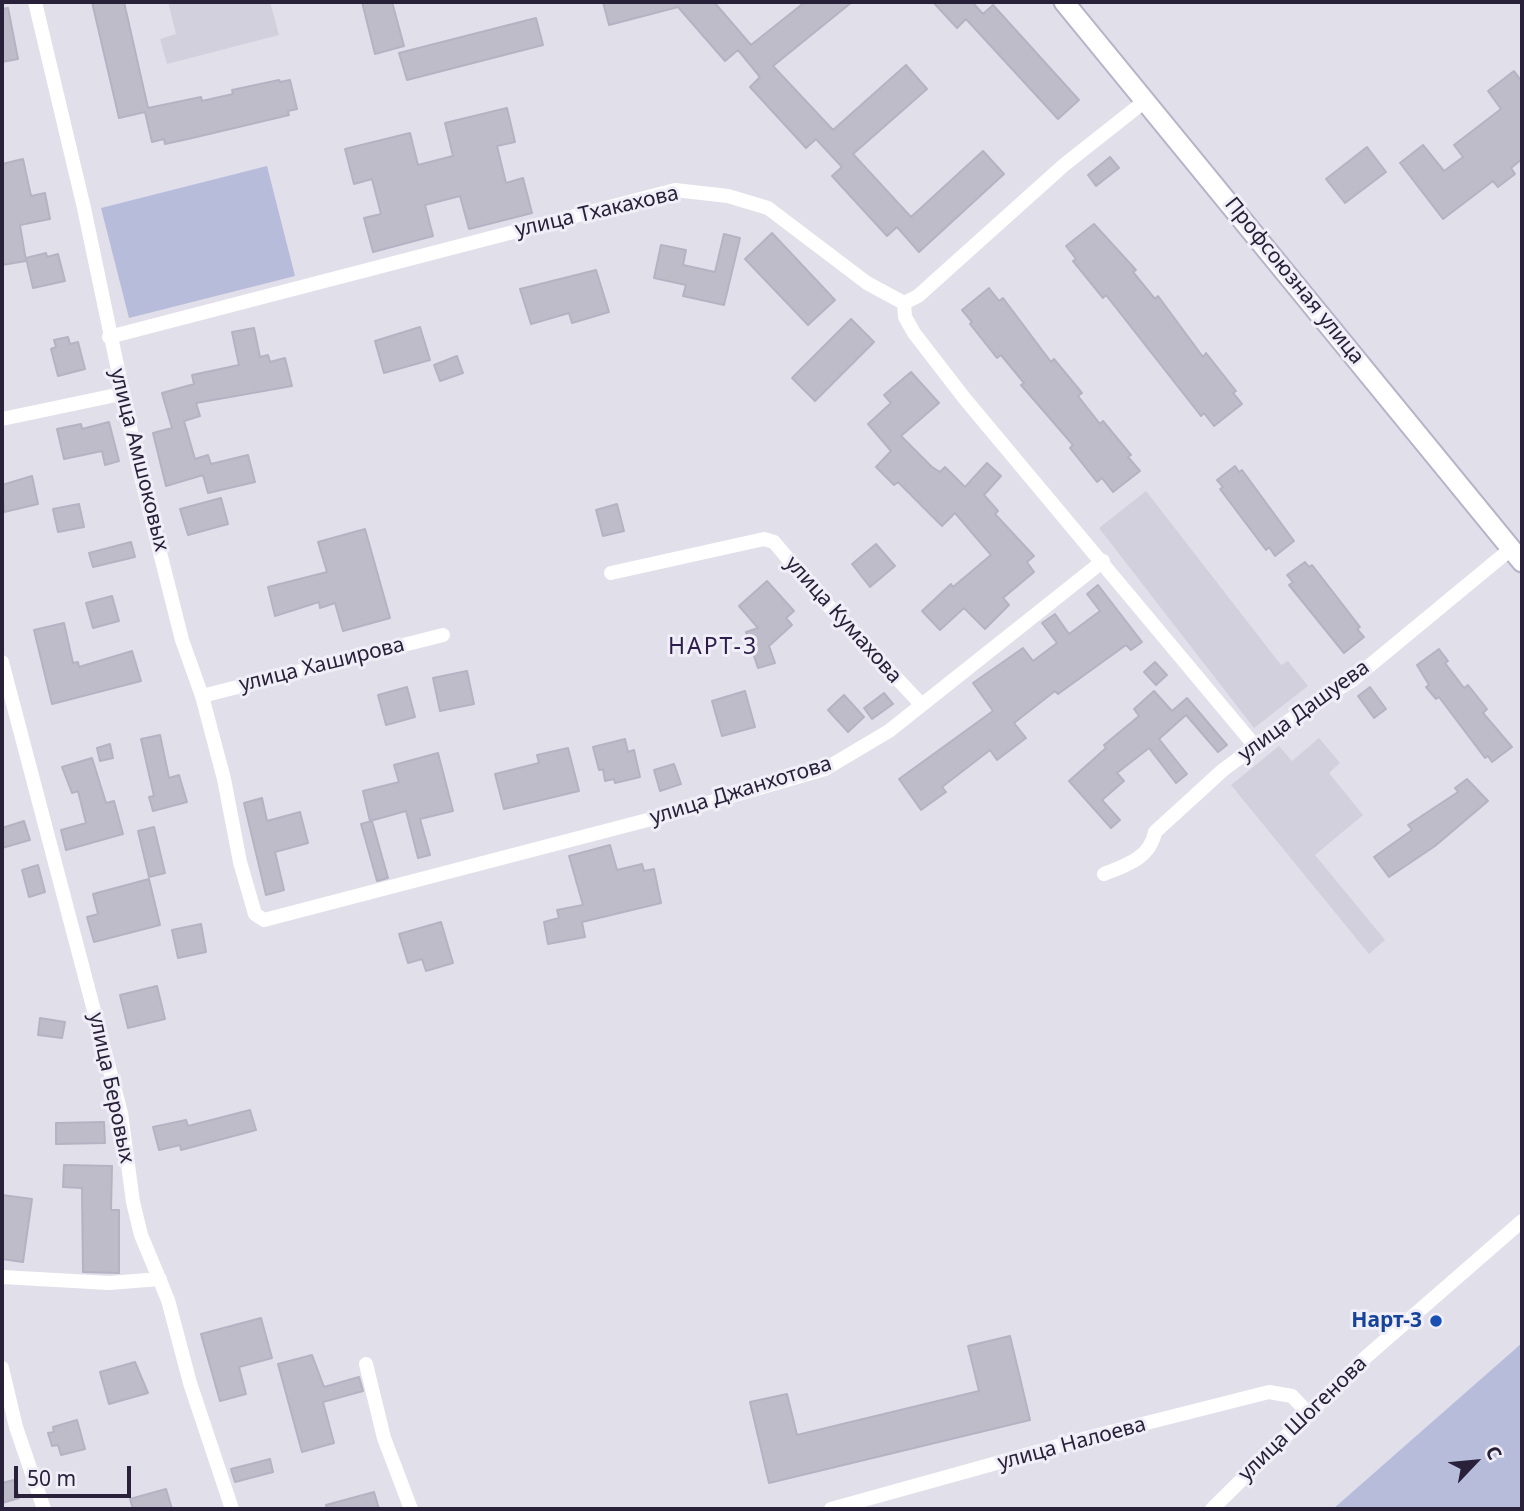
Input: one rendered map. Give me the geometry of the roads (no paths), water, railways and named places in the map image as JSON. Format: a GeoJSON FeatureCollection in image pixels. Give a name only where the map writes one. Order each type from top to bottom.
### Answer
{"type":"FeatureCollection","features":[{"type":"Feature","properties":{"kind":"street","name":"улица Амшоковых"},"geometry":{"type":"LineString","coordinates":[[35,2],[84,208],[121,394],[182,640],[202,695],[224,779],[240,862],[255,914]]}},
{"type":"Feature","properties":{"kind":"street","name":"Профсоюзная улица"},"geometry":{"type":"LineString","coordinates":[[1064,2],[1517,555]]}},
{"type":"Feature","properties":{"kind":"street"},"geometry":{"type":"LineString","coordinates":[[1145,101],[1064,165],[918,296],[904,303],[905,317],[914,333],[965,399],[1255,746]]}},
{"type":"Feature","properties":{"kind":"street","name":"улица Тхакахова"},"geometry":{"type":"LineString","coordinates":[[109,337],[675,190],[728,196],[768,208],[867,283],[904,303]]}},
{"type":"Feature","properties":{"kind":"street"},"geometry":{"type":"LineString","coordinates":[[2,419],[121,394]]}},
{"type":"Feature","properties":{"kind":"street","name":"улица Кумахова"},"geometry":{"type":"LineString","coordinates":[[611,573],[764,539],[774,542],[822,600],[921,704]]}},
{"type":"Feature","properties":{"kind":"street","name":"улица Дашуева"},"geometry":{"type":"LineString","coordinates":[[1104,874],[1136,861],[1153,845],[1155,832],[1223,770],[1351,681],[1517,555]]}},
{"type":"Feature","properties":{"kind":"street","name":"улица Джанхотова"},"geometry":{"type":"LineString","coordinates":[[255,914],[264,920],[277,918],[659,817],[825,769],[889,732],[1103,562]]}},
{"type":"Feature","properties":{"kind":"street","name":"улица Хаширова"},"geometry":{"type":"LineString","coordinates":[[202,695],[443,635]]}},
{"type":"Feature","properties":{"kind":"street","name":"улица Беровых"},"geometry":{"type":"LineString","coordinates":[[2,662],[121,1114],[133,1202],[141,1235],[160,1279],[232,1509]]}},
{"type":"Feature","properties":{"kind":"street","name":"улица Шогенова"},"geometry":{"type":"LineString","coordinates":[[1212,1509],[1408,1318],[1522,1220]]}},
{"type":"Feature","properties":{"kind":"street"},"geometry":{"type":"LineString","coordinates":[[2,1278],[109,1283],[160,1279]]}},
{"type":"Feature","properties":{"kind":"street"},"geometry":{"type":"LineString","coordinates":[[366,1364],[384,1438],[411,1509]]}},
{"type":"Feature","properties":{"kind":"street"},"geometry":{"type":"LineString","coordinates":[[2,1368],[16,1427],[44,1509]]}},
{"type":"Feature","properties":{"kind":"street","name":"улица Налоева"},"geometry":{"type":"LineString","coordinates":[[831,1509],[1083,1439],[1269,1392],[1292,1396],[1308,1413]]}},
{"type":"Feature","properties":{"kind":"place","name":"Нарт-3"},"geometry":{"type":"Point","coordinates":[1436,1321]}},
{"type":"Feature","properties":{"kind":"district","name":"НАРТ-3"},"geometry":{"type":"Point","coordinates":[713,647]}}]}
